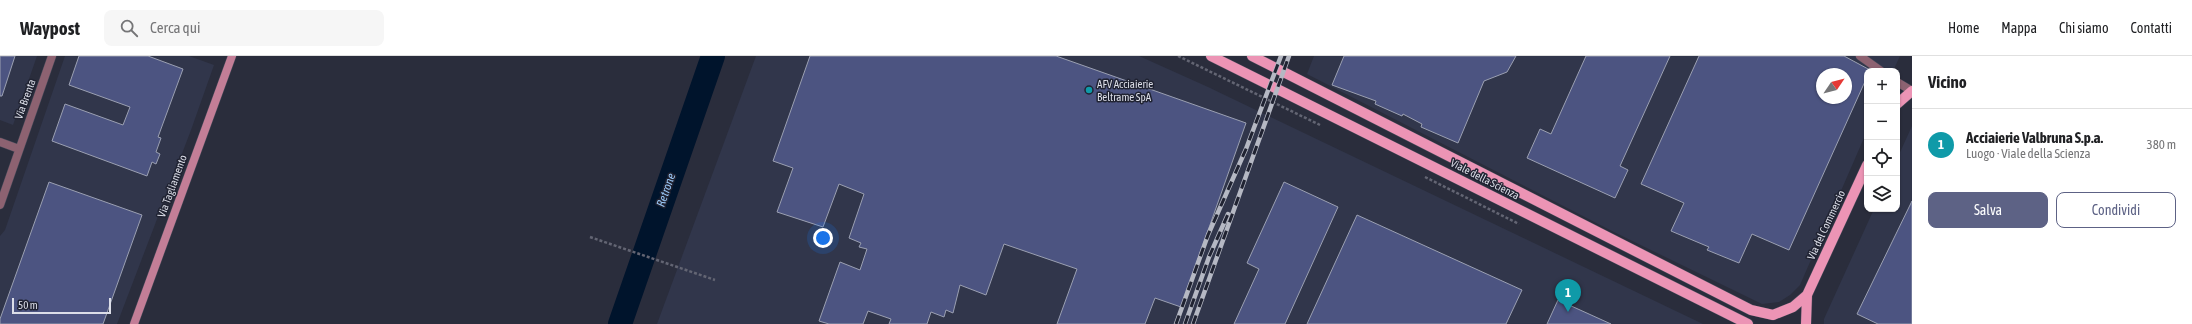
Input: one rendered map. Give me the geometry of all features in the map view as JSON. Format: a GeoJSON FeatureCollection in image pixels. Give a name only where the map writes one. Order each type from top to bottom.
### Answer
{"type":"FeatureCollection","features":[{"type":"Feature","properties":{"kind":"main road","name":"Viale della Scienza"},"geometry":{"type":"LineString","coordinates":[[1211,56],[1748,324]]}},
{"type":"Feature","properties":{"kind":"main road","name":"Viale della Scienza"},"geometry":{"type":"LineString","coordinates":[[1252,56],[1751,310]]}},
{"type":"Feature","properties":{"kind":"main road"},"geometry":{"type":"LineString","coordinates":[[1900,101],[1912,91]]}},
{"type":"Feature","properties":{"kind":"main road","name":"Via del Commercio"},"geometry":{"type":"LineString","coordinates":[[1751,310],[1773,315],[1793,307],[1807,294],[1864,171]]}},
{"type":"Feature","properties":{"kind":"main road","name":"Via del Commercio"},"geometry":{"type":"LineString","coordinates":[[1806,324],[1807,294]]}},
{"type":"Feature","properties":{"kind":"street","name":"Via Brenta"},"geometry":{"type":"LineString","coordinates":[[0,205],[52,56]]}},
{"type":"Feature","properties":{"kind":"street","name":"Via Tagliamento"},"geometry":{"type":"LineString","coordinates":[[134,324],[232,56]]}},
{"type":"Feature","properties":{"kind":"street"},"geometry":{"type":"LineString","coordinates":[[1860,56],[1878,68]]}},
{"type":"Feature","properties":{"kind":"street"},"geometry":{"type":"LineString","coordinates":[[1900,84],[1912,91]]}},
{"type":"Feature","properties":{"kind":"street"},"geometry":{"type":"LineString","coordinates":[[0,142],[19,149]]}},
{"type":"Feature","properties":{"kind":"path"},"geometry":{"type":"LineString","coordinates":[[590,237],[715,280]]}},
{"type":"Feature","properties":{"kind":"shaded area"},"geometry":{"type":"Polygon","coordinates":[[[0,56],[37,56],[13,125],[0,120],[0,56]]]}},
{"type":"Feature","properties":{"kind":"shaded area"},"geometry":{"type":"Polygon","coordinates":[[[65,56],[189,56],[214,65],[191,130],[117,324],[0,324],[0,236],[5,230],[65,56]]]}},
{"type":"Feature","properties":{"kind":"shaded area"},"geometry":{"type":"Polygon","coordinates":[[[756,56],[1139,56],[1208,87],[1703,324],[657,324],[756,56]]]}},
{"type":"Feature","properties":{"kind":"shaded area"},"geometry":{"type":"Polygon","coordinates":[[[1314,56],[1900,56],[1894,68],[1864,68],[1864,138],[1800,285],[1790,295],[1779,302],[1762,304],[1614,232],[1307,74],[1314,56]]]}},
{"type":"Feature","properties":{"kind":"shaded area"},"geometry":{"type":"Polygon","coordinates":[[[1912,126],[1912,324],[1824,324],[1824,319],[1873,212],[1900,212],[1900,152],[1912,126]]]}},
{"type":"Feature","properties":{"kind":"building"},"geometry":{"type":"Polygon","coordinates":[[[0,56],[15,56],[2,96],[0,96],[0,56]]]}},
{"type":"Feature","properties":{"kind":"building"},"geometry":{"type":"Polygon","coordinates":[[[79,56],[148,56],[183,69],[158,137],[161,138],[156,152],[160,154],[156,164],[152,162],[147,176],[52,141],[65,104],[123,125],[130,107],[69,85],[79,56]]]}},
{"type":"Feature","properties":{"kind":"building"},"geometry":{"type":"Polygon","coordinates":[[[810,56],[1056,56],[1246,123],[1181,307],[1155,298],[1145,324],[1057,324],[1077,269],[1004,244],[986,295],[960,285],[953,313],[946,310],[944,317],[931,312],[927,324],[889,324],[891,319],[868,311],[863,324],[829,324],[819,321],[840,262],[860,270],[867,249],[859,247],[861,243],[849,238],[864,194],[839,184],[823,227],[777,212],[793,168],[773,161],[810,56]]]}},
{"type":"Feature","properties":{"kind":"building"},"geometry":{"type":"Polygon","coordinates":[[[1344,56],[1516,56],[1507,72],[1484,81],[1458,143],[1421,127],[1422,124],[1403,114],[1402,116],[1375,104],[1376,101],[1332,85],[1344,56]]]}},
{"type":"Feature","properties":{"kind":"building"},"geometry":{"type":"Polygon","coordinates":[[[1586,56],[1670,56],[1620,166],[1628,170],[1615,198],[1527,158],[1540,129],[1551,134],[1586,56]]]}},
{"type":"Feature","properties":{"kind":"building"},"geometry":{"type":"Polygon","coordinates":[[[1699,56],[1844,56],[1866,68],[1864,68],[1864,84],[1789,250],[1752,234],[1739,263],[1707,250],[1709,247],[1671,231],[1684,203],[1641,184],[1699,56]]]}},
{"type":"Feature","properties":{"kind":"building"},"geometry":{"type":"Polygon","coordinates":[[[49,182],[142,215],[103,324],[0,324],[0,319],[49,182]]]}},
{"type":"Feature","properties":{"kind":"building"},"geometry":{"type":"Polygon","coordinates":[[[1284,182],[1338,207],[1285,324],[1234,324],[1259,269],[1247,263],[1284,182]]]}},
{"type":"Feature","properties":{"kind":"building"},"geometry":{"type":"Polygon","coordinates":[[[1912,201],[1912,324],[1878,324],[1857,314],[1912,201]]]}},
{"type":"Feature","properties":{"kind":"building"},"geometry":{"type":"Polygon","coordinates":[[[1357,215],[1522,290],[1506,324],[1307,324],[1357,215]]]}},
{"type":"Feature","properties":{"kind":"building"},"geometry":{"type":"Polygon","coordinates":[[[1558,300],[1611,324],[1547,324],[1558,300]]]}},
{"type":"Feature","properties":{"kind":"waterway","name":"Retrone"},"geometry":{"type":"LineString","coordinates":[[620,324],[713,56]]}},
{"type":"Feature","properties":{"kind":"railway"},"geometry":{"type":"LineString","coordinates":[[1176,324],[1208,235],[1246,149],[1281,56]]}},
{"type":"Feature","properties":{"kind":"railway"},"geometry":{"type":"LineString","coordinates":[[1193,324],[1289,56]]}},
{"type":"Feature","properties":{"kind":"railway"},"geometry":{"type":"LineString","coordinates":[[1185,324],[1209,257],[1228,214]]}},
{"type":"Feature","properties":{"kind":"place","name":"AFV Acciaierie Beltrame SpA"},"geometry":{"type":"Point","coordinates":[1089,90]}},
{"type":"Feature","properties":{"kind":"place","name":"Acciaierie Valbruna S.p.a."},"geometry":{"type":"Point","coordinates":[1568,312]}}]}
